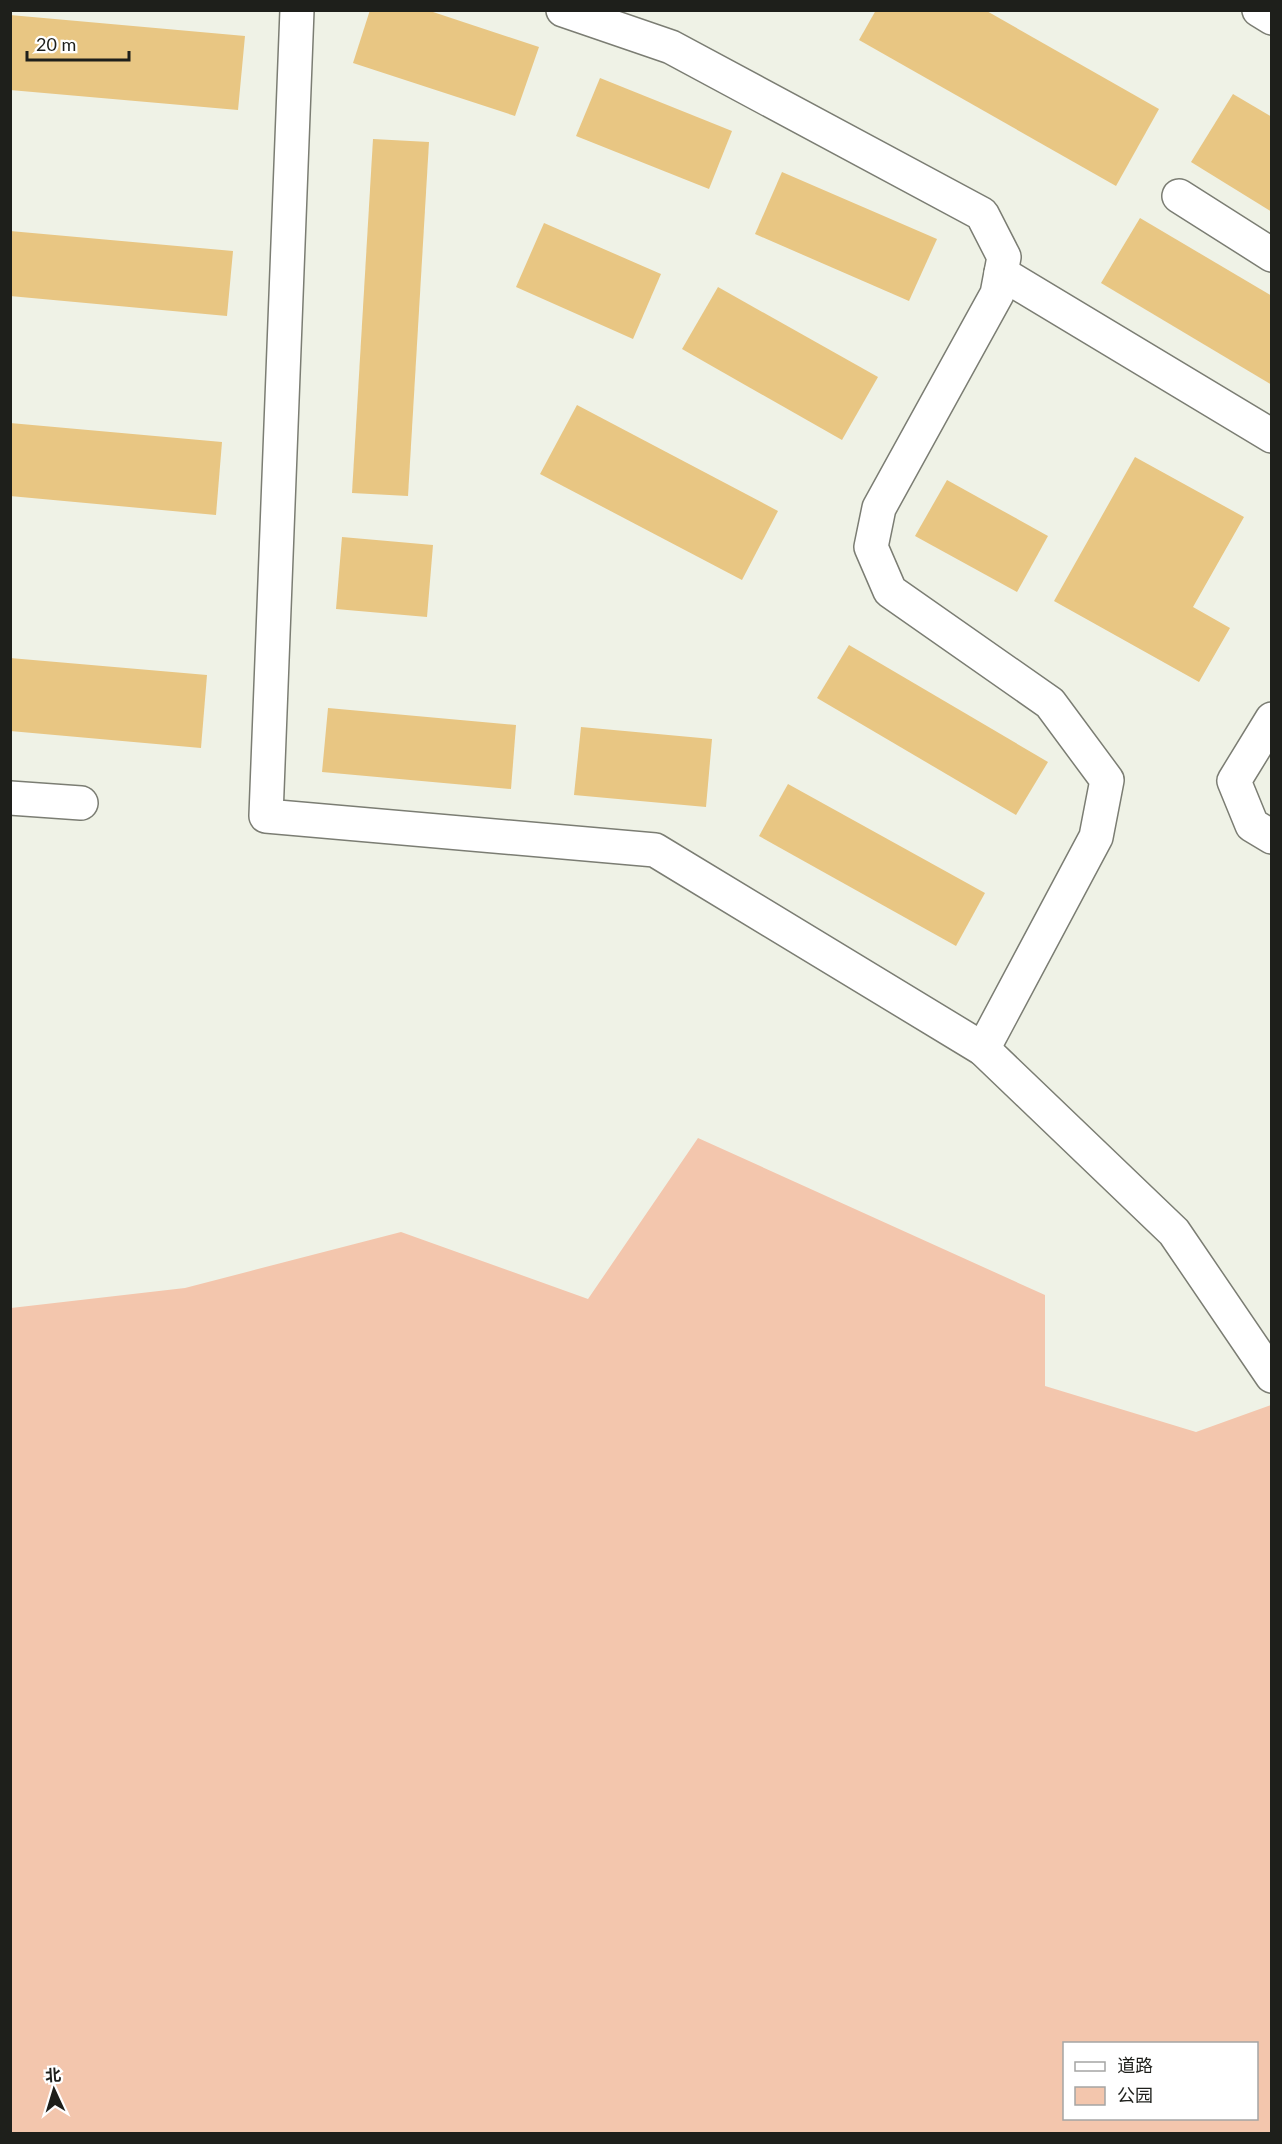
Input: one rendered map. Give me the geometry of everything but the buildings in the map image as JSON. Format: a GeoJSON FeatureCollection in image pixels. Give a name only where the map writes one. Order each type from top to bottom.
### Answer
{"type":"FeatureCollection","features":[{"type":"Feature","properties":{"kind":"street"},"geometry":{"type":"LineString","coordinates":[[297,10],[266,816],[655,850],[983,1049],[1174,1232],[1272,1376]]}},
{"type":"Feature","properties":{"kind":"street"},"geometry":{"type":"LineString","coordinates":[[562,10],[671,47],[982,214],[1004,256],[997,294],[879,508],[871,547],[890,591],[1050,703],[1107,780],[1096,837],[983,1049]]}},
{"type":"Feature","properties":{"kind":"street"},"geometry":{"type":"LineString","coordinates":[[1259,10],[1272,18]]}},
{"type":"Feature","properties":{"kind":"street"},"geometry":{"type":"LineString","coordinates":[[1179,196],[1272,255]]}},
{"type":"Feature","properties":{"kind":"street"},"geometry":{"type":"LineString","coordinates":[[1001,273],[1272,436]]}},
{"type":"Feature","properties":{"kind":"street"},"geometry":{"type":"LineString","coordinates":[[1272,719],[1234,781],[1252,825],[1272,837]]}},
{"type":"Feature","properties":{"kind":"street"},"geometry":{"type":"LineString","coordinates":[[10,798],[81,803]]}},
{"type":"Feature","properties":{"kind":"green space"},"geometry":{"type":"Polygon","coordinates":[[[698,1138],[1045,1295],[1045,1386],[1196,1432],[1271,1405],[1271,2133],[11,2133],[11,1308],[185,1288],[401,1232],[588,1299],[698,1138]]]}}]}
